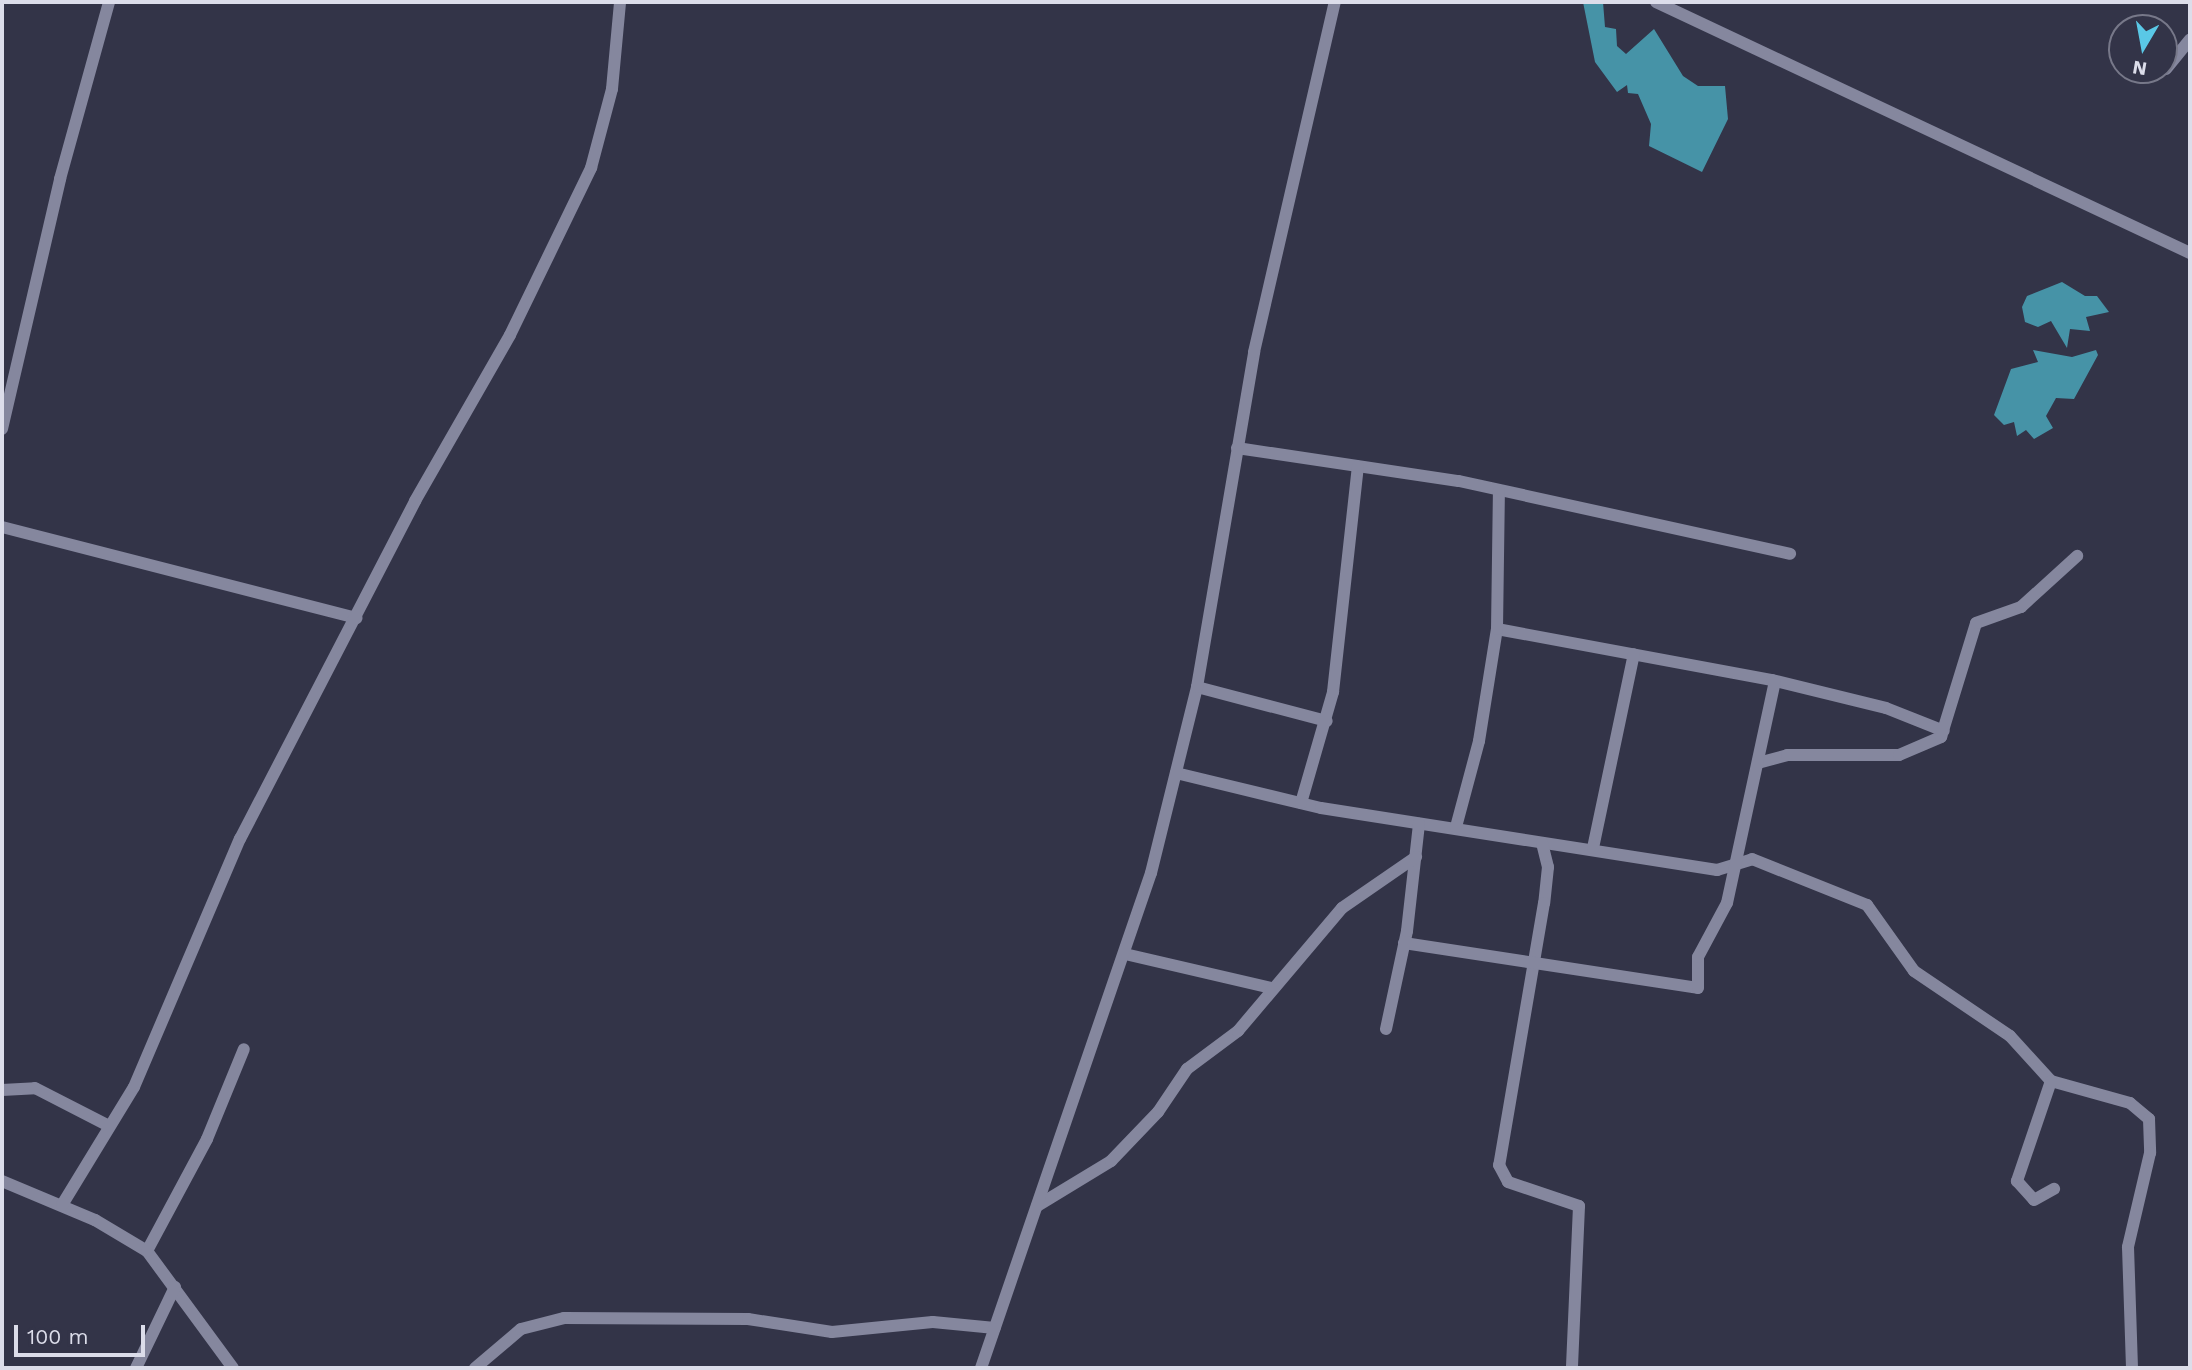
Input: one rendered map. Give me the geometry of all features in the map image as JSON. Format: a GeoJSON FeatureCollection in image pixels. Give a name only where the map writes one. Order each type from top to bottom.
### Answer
{"type":"FeatureCollection","features":[{"type":"Feature","properties":{"kind":"street"},"geometry":{"type":"LineString","coordinates":[[2,429],[60,179],[109,2]]}},
{"type":"Feature","properties":{"kind":"street"},"geometry":{"type":"LineString","coordinates":[[62,1205],[148,1059],[240,839],[592,168],[612,89],[620,2]]}},
{"type":"Feature","properties":{"kind":"street"},"geometry":{"type":"LineString","coordinates":[[981,1368],[1125,954],[1176,773],[1196,687],[1237,448],[1335,2]]}},
{"type":"Feature","properties":{"kind":"street"},"geometry":{"type":"LineString","coordinates":[[1656,2],[2190,253]]}},
{"type":"Feature","properties":{"kind":"street"},"geometry":{"type":"LineString","coordinates":[[2178,54],[2190,39]]}},
{"type":"Feature","properties":{"kind":"street"},"geometry":{"type":"LineString","coordinates":[[1237,448],[1499,491],[1790,554]]}},
{"type":"Feature","properties":{"kind":"street"},"geometry":{"type":"LineString","coordinates":[[1301,803],[1327,721],[1358,466]]}},
{"type":"Feature","properties":{"kind":"street"},"geometry":{"type":"LineString","coordinates":[[1456,827],[1479,741],[1497,629],[1499,491]]}},
{"type":"Feature","properties":{"kind":"street"},"geometry":{"type":"LineString","coordinates":[[2,527],[357,618]]}},
{"type":"Feature","properties":{"kind":"street"},"geometry":{"type":"LineString","coordinates":[[1758,763],[1787,755],[1899,755],[1944,731],[1976,623],[2021,607],[2077,556]]}},
{"type":"Feature","properties":{"kind":"street"},"geometry":{"type":"LineString","coordinates":[[1497,629],[1775,681],[1886,708],[1944,731]]}},
{"type":"Feature","properties":{"kind":"street"},"geometry":{"type":"LineString","coordinates":[[1593,848],[1634,654]]}},
{"type":"Feature","properties":{"kind":"street"},"geometry":{"type":"LineString","coordinates":[[1404,943],[1698,988],[1700,947],[1727,902],[1775,681]]}},
{"type":"Feature","properties":{"kind":"street"},"geometry":{"type":"LineString","coordinates":[[1196,687],[1327,721]]}},
{"type":"Feature","properties":{"kind":"street"},"geometry":{"type":"LineString","coordinates":[[1176,773],[1301,803],[1717,870],[1735,863],[1756,860],[1867,905],[1914,971],[2010,1036],[2051,1081],[2130,1103],[2149,1119],[2150,1153],[2127,1247],[2132,1368]]}},
{"type":"Feature","properties":{"kind":"street"},"geometry":{"type":"LineString","coordinates":[[1386,1029],[1404,943],[1419,824]]}},
{"type":"Feature","properties":{"kind":"street"},"geometry":{"type":"LineString","coordinates":[[1542,843],[1548,867],[1499,1165],[1508,1182],[1578,1206],[1572,1368]]}},
{"type":"Feature","properties":{"kind":"street"},"geometry":{"type":"LineString","coordinates":[[1037,1206],[1111,1161],[1158,1112],[1187,1069],[1238,1031],[1271,988],[1342,908],[1416,857]]}},
{"type":"Feature","properties":{"kind":"street"},"geometry":{"type":"LineString","coordinates":[[1125,954],[1271,988]]}},
{"type":"Feature","properties":{"kind":"street"},"geometry":{"type":"LineString","coordinates":[[147,1251],[206,1139],[244,1049]]}},
{"type":"Feature","properties":{"kind":"street"},"geometry":{"type":"LineString","coordinates":[[2051,1081],[2017,1181],[2034,1200],[2054,1189]]}},
{"type":"Feature","properties":{"kind":"street"},"geometry":{"type":"LineString","coordinates":[[2,1090],[35,1088],[109,1126]]}},
{"type":"Feature","properties":{"kind":"street"},"geometry":{"type":"LineString","coordinates":[[2,1181],[62,1205],[147,1251],[233,1368]]}},
{"type":"Feature","properties":{"kind":"street"},"geometry":{"type":"LineString","coordinates":[[136,1368],[175,1287]]}},
{"type":"Feature","properties":{"kind":"street"},"geometry":{"type":"LineString","coordinates":[[475,1368],[521,1329],[564,1318],[748,1319],[832,1332],[933,1322],[995,1328]]}},
{"type":"Feature","properties":{"kind":"water"},"geometry":{"type":"Polygon","coordinates":[[[1583,2],[1603,2],[1605,27],[1616,29],[1617,46],[1626,54],[1654,29],[1683,76],[1698,86],[1725,86],[1728,119],[1702,172],[1649,146],[1651,124],[1638,94],[1628,93],[1627,85],[1617,92],[1595,62],[1583,2]]]}},
{"type":"Feature","properties":{"kind":"water"},"geometry":{"type":"Polygon","coordinates":[[[2062,282],[2085,296],[2097,296],[2109,312],[2086,317],[2090,331],[2070,329],[2067,348],[2051,321],[2038,327],[2025,322],[2022,307],[2027,296],[2062,282]]]}},
{"type":"Feature","properties":{"kind":"water"},"geometry":{"type":"Polygon","coordinates":[[[2033,350],[2072,357],[2096,350],[2098,355],[2074,399],[2056,398],[2046,416],[2053,428],[2034,439],[2026,430],[2017,436],[2014,422],[2004,425],[1994,415],[2011,369],[2038,362],[2033,350]]]}}]}
